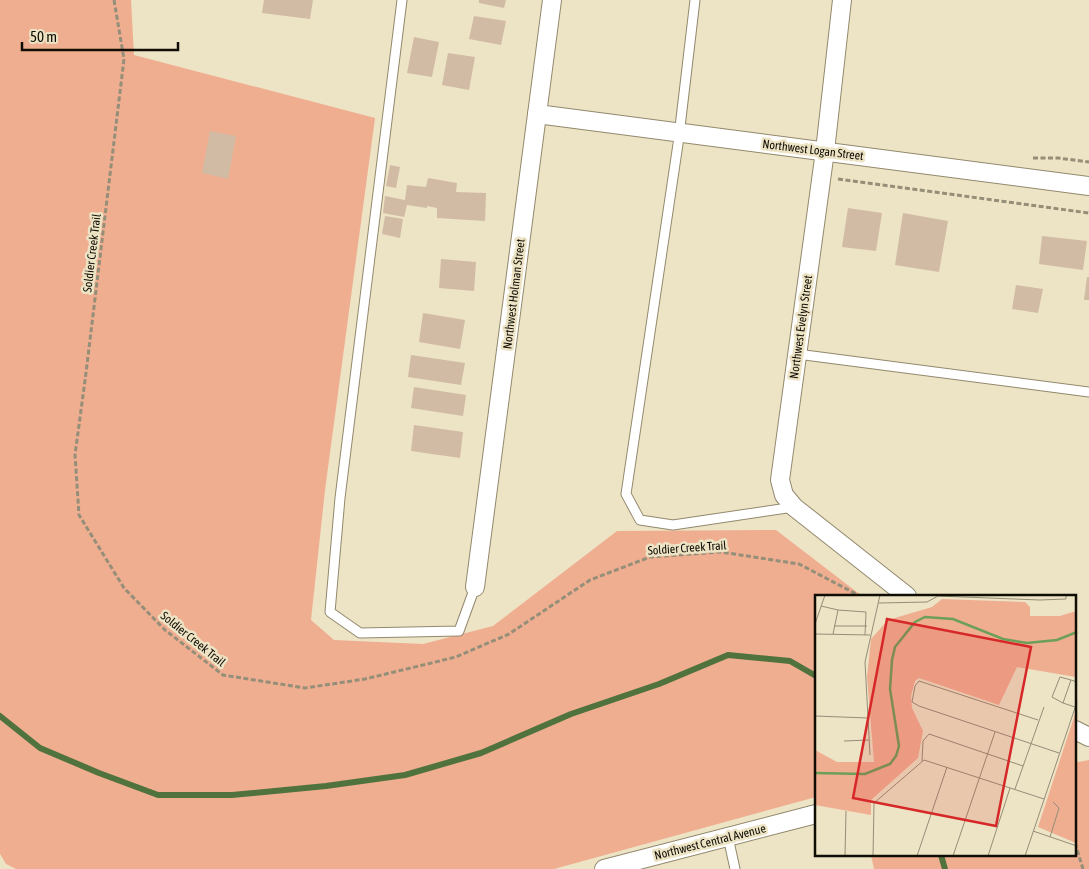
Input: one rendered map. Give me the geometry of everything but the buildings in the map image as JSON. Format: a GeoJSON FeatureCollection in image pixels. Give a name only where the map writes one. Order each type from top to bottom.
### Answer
{"type":"FeatureCollection","features":[{"type":"Feature","properties":{"kind":"street","name":"Northwest Holman Street"},"geometry":{"type":"LineString","coordinates":[[475,587],[552,0]]}},
{"type":"Feature","properties":{"kind":"street","name":"Northwest Evelyn Street"},"geometry":{"type":"LineString","coordinates":[[842,0],[825,151],[780,480],[784,495],[794,507],[906,595]]}},
{"type":"Feature","properties":{"kind":"street","name":"Northwest Logan Street"},"geometry":{"type":"LineString","coordinates":[[537,114],[1089,186]]}},
{"type":"Feature","properties":{"kind":"street"},"geometry":{"type":"LineString","coordinates":[[1076,730],[1089,737]]}},
{"type":"Feature","properties":{"kind":"street","name":"Northwest Central Avenue"},"geometry":{"type":"LineString","coordinates":[[604,869],[815,814]]}},
{"type":"Feature","properties":{"kind":"lane"},"geometry":{"type":"LineString","coordinates":[[402,0],[340,498],[330,612],[360,632],[459,631],[475,587]]}},
{"type":"Feature","properties":{"kind":"lane"},"geometry":{"type":"LineString","coordinates":[[695,0],[679,132],[626,494],[640,520],[673,525],[794,507]]}},
{"type":"Feature","properties":{"kind":"lane"},"geometry":{"type":"LineString","coordinates":[[797,354],[1089,392]]}},
{"type":"Feature","properties":{"kind":"lane"},"geometry":{"type":"LineString","coordinates":[[728,837],[735,869]]}},
{"type":"Feature","properties":{"kind":"path","name":"Soldier Creek Trail"},"geometry":{"type":"LineString","coordinates":[[114,0],[124,59],[86,374],[74,455],[79,515],[124,588],[165,630],[223,675],[305,688],[365,679],[456,657],[509,634],[590,580],[650,557],[720,552],[800,564],[858,595]]}},
{"type":"Feature","properties":{"kind":"path"},"geometry":{"type":"LineString","coordinates":[[1058,158],[1089,162]]}},
{"type":"Feature","properties":{"kind":"path"},"geometry":{"type":"LineString","coordinates":[[821,177],[1089,213]]}},
{"type":"Feature","properties":{"kind":"path"},"geometry":{"type":"LineString","coordinates":[[1076,846],[1083,869]]}},
{"type":"Feature","properties":{"kind":"shaded area"},"geometry":{"type":"Polygon","coordinates":[[[0,0],[131,0],[134,55],[375,118],[325,490],[311,620],[334,640],[423,644],[493,626],[617,531],[776,530],[861,595],[815,595],[815,797],[554,869],[16,869],[6,864],[0,854],[0,0]]]}},
{"type":"Feature","properties":{"kind":"shaded area"},"geometry":{"type":"Polygon","coordinates":[[[1089,760],[1089,869],[874,869],[871,856],[1076,856],[1076,761],[1089,760]]]}},
{"type":"Feature","properties":{"kind":"waterway"},"geometry":{"type":"LineString","coordinates":[[0,716],[40,748],[158,795],[232,795],[326,786],[405,775],[481,753],[571,714],[659,684],[728,655],[790,661],[815,675]]}},
{"type":"Feature","properties":{"kind":"waterway"},"geometry":{"type":"LineString","coordinates":[[941,856],[945,869]]}}]}
